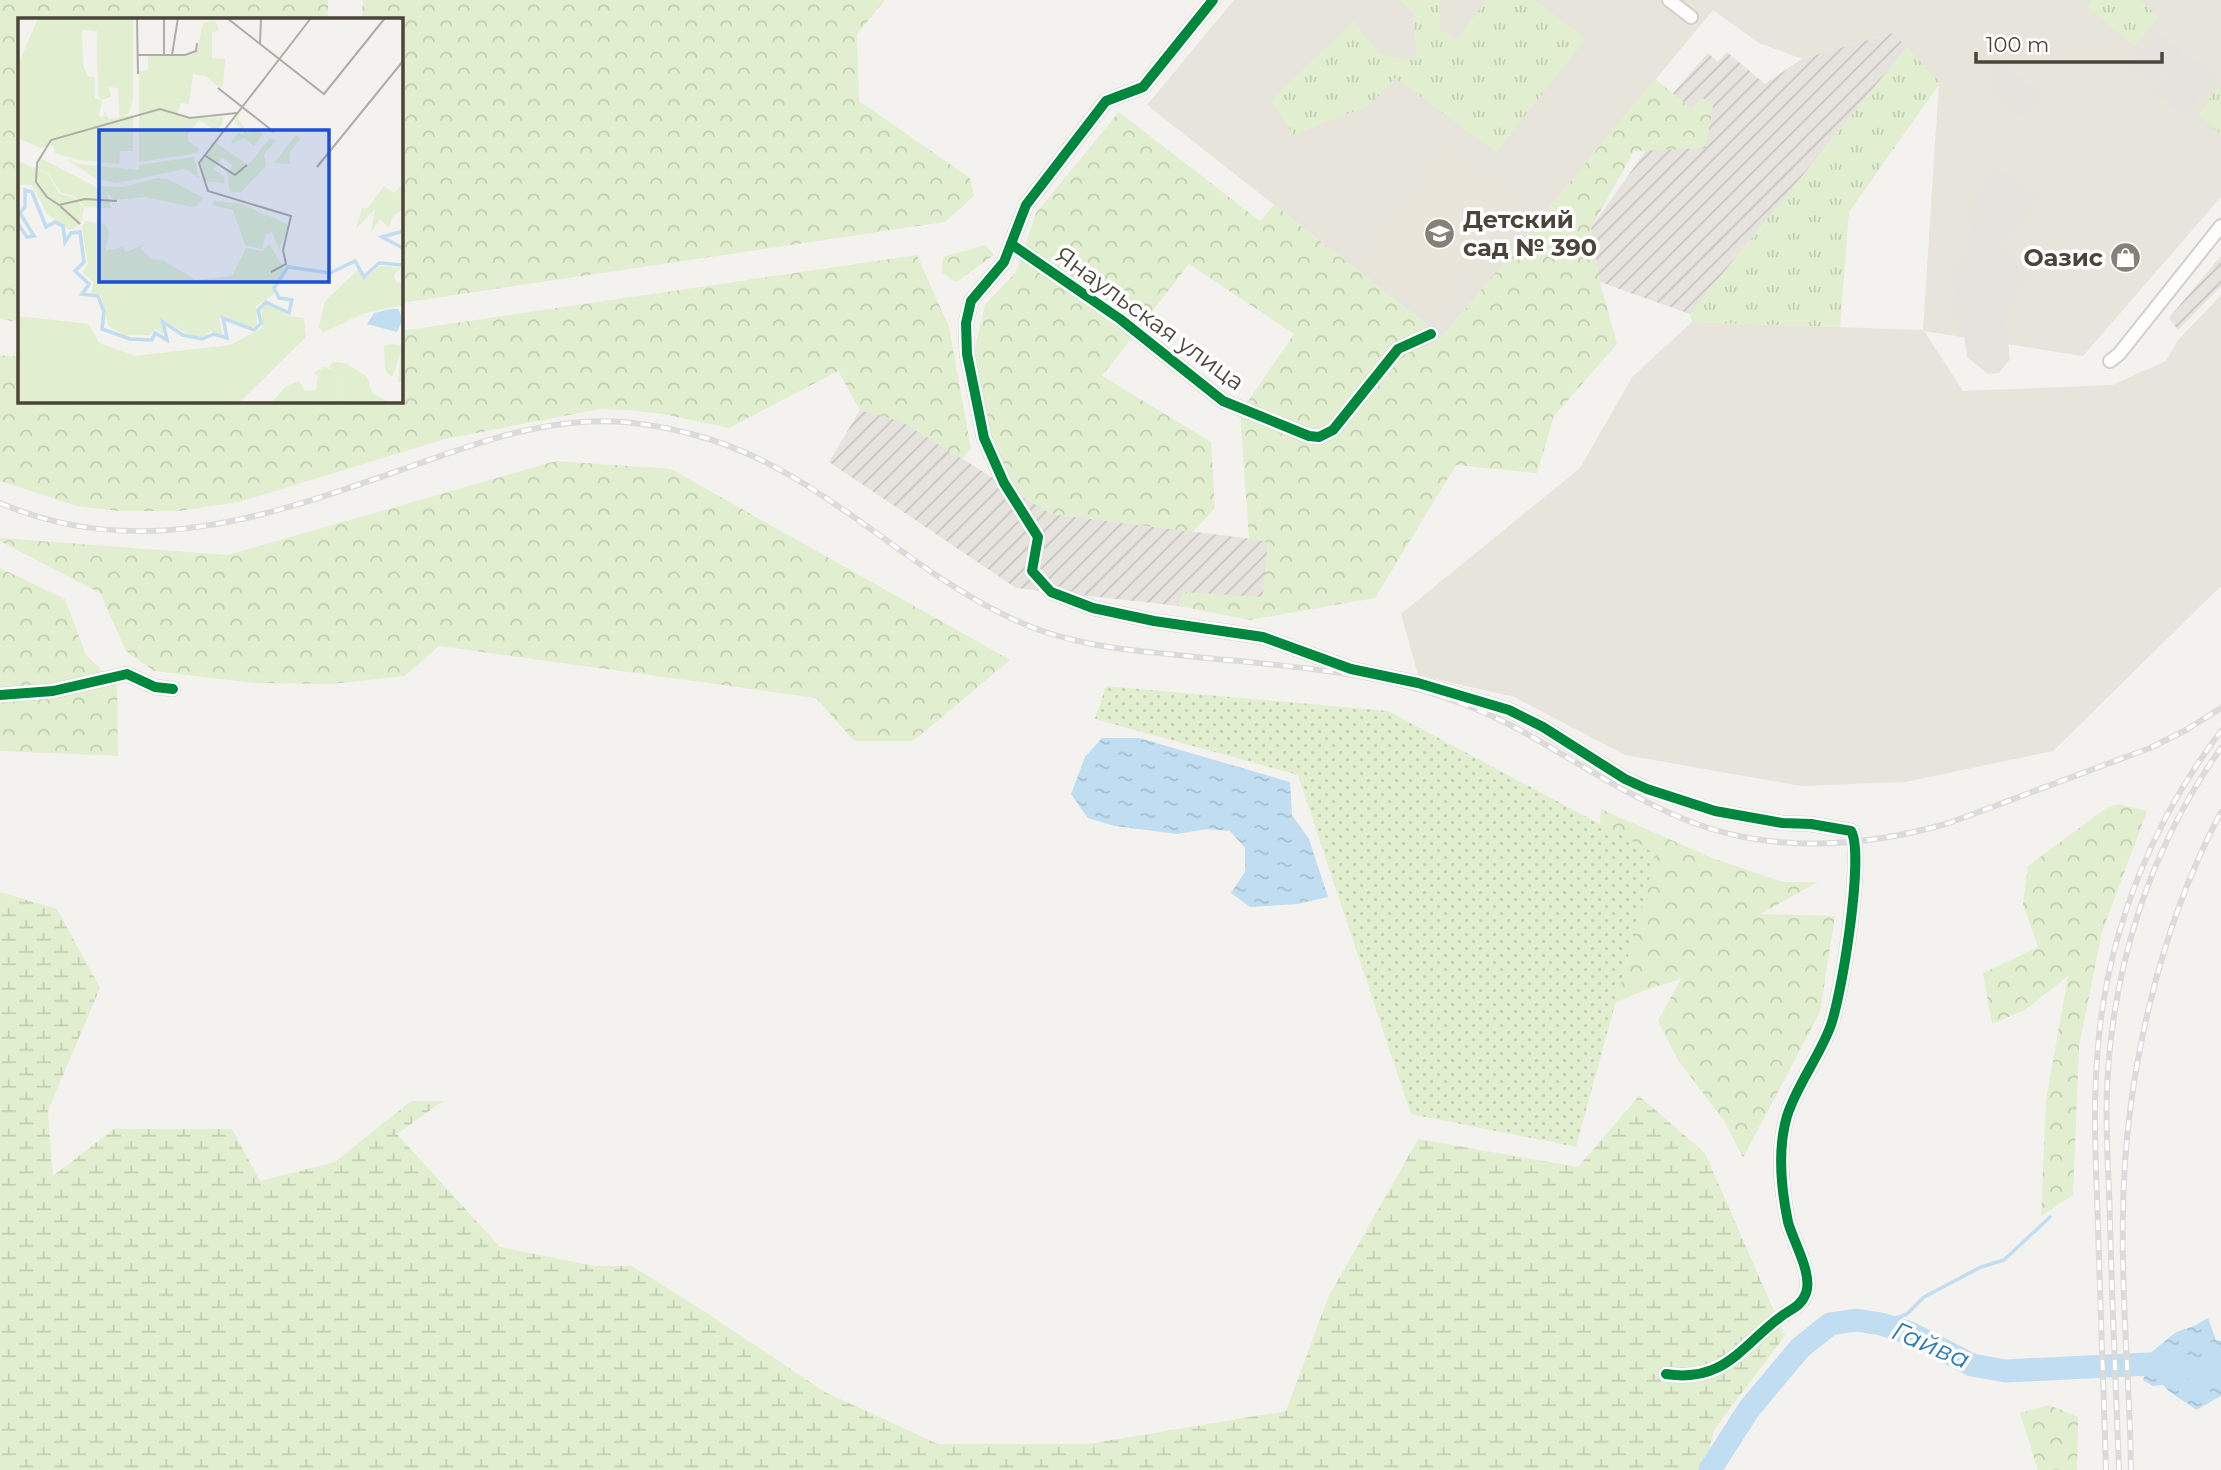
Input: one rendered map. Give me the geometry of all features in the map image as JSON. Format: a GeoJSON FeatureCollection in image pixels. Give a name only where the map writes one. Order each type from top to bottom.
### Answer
{"type":"FeatureCollection","features":[{"type":"Feature","properties":{"kind":"street"},"geometry":{"type":"LineString","coordinates":[[1213,0],[1143,87],[1106,101],[1026,205],[1004,262],[971,301],[966,323],[967,354],[984,438],[1004,483],[1038,537],[1032,571],[1051,592],[1093,608],[1154,621],[1263,636],[1351,669],[1418,683],[1509,710],[1543,727],[1625,779],[1715,811],[1782,823],[1811,824],[1851,831],[1854,836],[1851,921],[1836,1010],[1787,1117],[1782,1151],[1782,1184],[1789,1223],[1807,1277],[1807,1292],[1798,1306],[1780,1317],[1724,1365],[1706,1374],[1686,1378],[1666,1374]]}},
{"type":"Feature","properties":{"kind":"street"},"geometry":{"type":"LineString","coordinates":[[1669,0],[1691,17]]}},
{"type":"Feature","properties":{"kind":"street"},"geometry":{"type":"LineString","coordinates":[[2110,361],[2119,354],[2221,226]]}},
{"type":"Feature","properties":{"kind":"street","name":"Янаульская улица"},"geometry":{"type":"LineString","coordinates":[[1011,244],[1120,318],[1223,401],[1309,436],[1319,437],[1332,430],[1398,349],[1431,334]]}},
{"type":"Feature","properties":{"kind":"street"},"geometry":{"type":"LineString","coordinates":[[0,695],[53,691],[127,674],[155,687],[173,689]]}},
{"type":"Feature","properties":{"kind":"shaded area"},"geometry":{"type":"Polygon","coordinates":[[[1234,0],[2221,0],[2221,197],[2083,356],[1924,331],[1963,391],[2112,385],[2166,361],[2178,340],[2221,295],[2221,586],[2053,751],[1905,782],[1801,786],[1625,755],[1514,697],[1418,675],[1401,614],[1580,468],[1633,376],[1692,322],[1923,330],[1939,83],[1893,33],[1802,59],[1759,43],[1713,10],[1442,337],[1147,105],[1234,0]]]}},
{"type":"Feature","properties":{"kind":"shaded area"},"geometry":{"type":"Polygon","coordinates":[[[1893,33],[1907,47],[1690,314],[1600,282],[1591,228],[1652,142],[1673,93],[1708,53],[1718,62],[1727,52],[1765,84],[1802,59],[1893,33]]]}},
{"type":"Feature","properties":{"kind":"shaded area"},"geometry":{"type":"Polygon","coordinates":[[[2158,33],[2182,52],[2155,85],[2131,66],[2158,33]]]}},
{"type":"Feature","properties":{"kind":"shaded area"},"geometry":{"type":"Polygon","coordinates":[[[2185,52],[2216,76],[2184,116],[2154,92],[2185,52]]]}},
{"type":"Feature","properties":{"kind":"shaded area"},"geometry":{"type":"Polygon","coordinates":[[[1994,57],[2041,93],[2021,117],[1990,92],[1994,57]]]}},
{"type":"Feature","properties":{"kind":"shaded area","name":"Детский сад № 390"},"geometry":{"type":"Polygon","coordinates":[[[1449,147],[1520,203],[1434,316],[1426,317],[1359,264],[1449,147]]]}},
{"type":"Feature","properties":{"kind":"shaded area"},"geometry":{"type":"Polygon","coordinates":[[[1999,168],[2037,198],[1999,246],[2024,266],[2026,280],[2004,309],[2010,359],[1999,373],[1988,374],[1967,357],[1963,328],[1957,320],[1951,267],[1966,257],[1975,199],[1999,168]]]}},
{"type":"Feature","properties":{"kind":"shaded area"},"geometry":{"type":"Polygon","coordinates":[[[2221,256],[2221,286],[2178,330],[2169,318],[2221,256]]]}},
{"type":"Feature","properties":{"kind":"shaded area"},"geometry":{"type":"Polygon","coordinates":[[[860,410],[903,422],[1051,514],[1268,541],[1263,598],[1183,592],[1179,606],[1016,588],[829,462],[860,410]]]}},
{"type":"Feature","properties":{"kind":"green space"},"geometry":{"type":"Polygon","coordinates":[[[0,0],[328,0],[328,18],[18,18],[18,322],[0,319],[0,0]]]}},
{"type":"Feature","properties":{"kind":"green space"},"geometry":{"type":"Polygon","coordinates":[[[363,0],[885,0],[857,34],[859,101],[970,178],[974,196],[945,222],[402,303],[402,18],[362,18],[363,0]]]}},
{"type":"Feature","properties":{"kind":"green space"},"geometry":{"type":"Polygon","coordinates":[[[1399,0],[1440,0],[1440,30],[1457,38],[1487,0],[1535,0],[1586,39],[1496,152],[1395,78],[1370,105],[1294,135],[1271,101],[1353,21],[1379,54],[1417,61],[1413,14],[1399,0]]]}},
{"type":"Feature","properties":{"kind":"green space"},"geometry":{"type":"Polygon","coordinates":[[[2092,0],[2140,0],[2159,17],[2134,46],[2087,6],[2092,0]]]}},
{"type":"Feature","properties":{"kind":"green space"},"geometry":{"type":"Polygon","coordinates":[[[1907,47],[1940,83],[1849,212],[1840,327],[1692,322],[1690,314],[1907,47]]]}},
{"type":"Feature","properties":{"kind":"green space"},"geometry":{"type":"Polygon","coordinates":[[[1655,79],[1691,108],[1703,98],[1713,106],[1706,148],[1634,151],[1591,228],[1600,282],[1617,344],[1554,416],[1537,473],[1456,465],[1375,598],[1249,620],[1179,606],[1183,592],[1263,597],[1268,542],[1249,539],[1240,413],[1294,334],[1189,264],[1102,376],[1211,442],[1215,508],[1193,532],[1051,514],[1016,492],[990,438],[974,353],[985,304],[1016,272],[1036,213],[1119,112],[1260,221],[1274,205],[1442,337],[1655,79]]]}},
{"type":"Feature","properties":{"kind":"green space"},"geometry":{"type":"Polygon","coordinates":[[[2221,83],[2221,131],[2219,133],[2199,115],[2221,83]]]}},
{"type":"Feature","properties":{"kind":"green space"},"geometry":{"type":"Polygon","coordinates":[[[985,245],[994,255],[956,282],[942,272],[943,257],[985,245]]]}},
{"type":"Feature","properties":{"kind":"green space"},"geometry":{"type":"Polygon","coordinates":[[[917,255],[949,327],[971,449],[962,459],[903,422],[860,410],[838,371],[729,428],[663,414],[600,409],[445,439],[239,502],[178,511],[119,511],[77,506],[0,481],[0,355],[18,357],[18,402],[402,402],[402,331],[917,255]]]}},
{"type":"Feature","properties":{"kind":"green space"},"geometry":{"type":"Polygon","coordinates":[[[556,461],[671,469],[1010,660],[913,741],[854,741],[816,698],[439,646],[405,676],[331,684],[254,683],[154,671],[126,651],[100,593],[0,541],[0,538],[228,555],[556,461]]]}},
{"type":"Feature","properties":{"kind":"green space"},"geometry":{"type":"Polygon","coordinates":[[[0,568],[65,599],[86,655],[117,685],[118,756],[0,751],[0,568]]]}},
{"type":"Feature","properties":{"kind":"green space"},"geometry":{"type":"Polygon","coordinates":[[[1106,686],[1388,711],[1656,854],[1576,1147],[1411,1114],[1298,775],[1095,719],[1106,686]]]}},
{"type":"Feature","properties":{"kind":"green space"},"geometry":{"type":"Polygon","coordinates":[[[2118,804],[2147,811],[2102,932],[2079,1046],[2073,1195],[2041,1216],[2046,1100],[2068,976],[2025,1010],[1992,1024],[1983,973],[2038,947],[2023,904],[2028,866],[2106,808],[2118,804]]]}},
{"type":"Feature","properties":{"kind":"green space"},"geometry":{"type":"Polygon","coordinates":[[[1601,809],[1712,858],[1783,882],[1818,882],[1760,914],[1835,916],[1820,1012],[1743,1158],[1725,1122],[1678,1060],[1658,1021],[1681,979],[1643,991],[1574,1020],[1591,937],[1601,809]]]}},
{"type":"Feature","properties":{"kind":"green space"},"geometry":{"type":"Polygon","coordinates":[[[0,892],[57,909],[100,988],[48,1111],[53,1176],[114,1129],[232,1129],[260,1181],[335,1162],[411,1101],[443,1101],[397,1134],[500,1247],[594,1266],[632,1266],[825,1392],[938,1444],[1088,1444],[1286,1411],[1328,1298],[1418,1139],[1578,1167],[1639,1096],[1705,1153],[1785,1336],[1714,1430],[1704,1470],[0,1470],[0,892]]]}},
{"type":"Feature","properties":{"kind":"green space"},"geometry":{"type":"Polygon","coordinates":[[[2049,1405],[2078,1417],[2077,1470],[2038,1470],[2020,1413],[2049,1405]]]}},
{"type":"Feature","properties":{"kind":"water"},"geometry":{"type":"Polygon","coordinates":[[[1102,738],[1139,738],[1290,782],[1292,815],[1309,839],[1328,897],[1298,904],[1250,907],[1231,893],[1245,872],[1245,848],[1230,831],[1207,829],[1177,834],[1115,826],[1088,818],[1071,794],[1085,757],[1102,738]]]}},
{"type":"Feature","properties":{"kind":"water"},"geometry":{"type":"Polygon","coordinates":[[[2208,1318],[2216,1340],[2221,1341],[2221,1396],[2196,1410],[2163,1385],[2153,1386],[2143,1380],[2149,1365],[2148,1355],[2176,1332],[2208,1318]]]}},
{"type":"Feature","properties":{"kind":"waterway"},"geometry":{"type":"LineString","coordinates":[[1881,1324],[1907,1314],[1924,1297],[1981,1267],[2004,1260],[2050,1217]]}},
{"type":"Feature","properties":{"kind":"waterway","name":"Гайва"},"geometry":{"type":"LineString","coordinates":[[1710,1470],[1749,1409],[1800,1348],[1830,1324],[1856,1320],[1881,1324],[1910,1333],[1972,1365],[2006,1371],[2149,1364],[2189,1367],[2221,1378]]}},
{"type":"Feature","properties":{"kind":"railway"},"geometry":{"type":"LineString","coordinates":[[0,503],[53,521],[105,530],[157,531],[208,525],[310,501],[517,432],[596,421],[667,428],[739,450],[781,470],[821,494],[975,600],[1036,629],[1075,641],[1116,648],[1314,669],[1394,683],[1426,692],[1505,722],[1621,789],[1684,819],[1749,838],[1782,842],[1850,842],[1883,838],[1949,823],[2150,748],[2221,708]]}},
{"type":"Feature","properties":{"kind":"railway"},"geometry":{"type":"LineString","coordinates":[[2106,1470],[2095,1132],[2097,1060],[2105,995],[2113,954],[2139,875],[2175,800],[2221,731]]}},
{"type":"Feature","properties":{"kind":"railway"},"geometry":{"type":"LineString","coordinates":[[2119,1470],[2107,1139],[2110,1043],[2117,998],[2139,910],[2174,826],[2221,748]]}},
{"type":"Feature","properties":{"kind":"railway"},"geometry":{"type":"LineString","coordinates":[[2131,1470],[2123,1248],[2125,1165],[2130,1113],[2138,1060],[2163,957],[2179,906],[2221,812]]}},
{"type":"Feature","properties":{"kind":"cycle path"},"geometry":{"type":"LineString","coordinates":[[1213,0],[1143,87],[1106,101],[1026,205],[1004,262],[971,301],[966,323],[967,354],[984,438],[1004,483],[1038,537],[1032,571],[1051,592],[1093,608],[1154,621],[1263,637],[1351,669],[1418,683],[1509,710],[1543,727],[1625,779],[1715,811],[1782,823],[1811,824],[1851,831],[1855,845],[1853,897],[1845,961],[1834,1015],[1819,1052],[1791,1105],[1782,1142],[1781,1169],[1788,1222],[1805,1267],[1806,1293],[1798,1305],[1717,1368],[1686,1375],[1666,1374]]}},
{"type":"Feature","properties":{"kind":"cycle path"},"geometry":{"type":"LineString","coordinates":[[1011,244],[1120,319],[1223,401],[1309,436],[1319,437],[1333,430],[1398,349],[1431,334]]}},
{"type":"Feature","properties":{"kind":"cycle path"},"geometry":{"type":"LineString","coordinates":[[0,695],[53,691],[127,674],[155,687],[173,689]]}},
{"type":"Feature","properties":{"kind":"place","name":"Детский сад № 390"},"geometry":{"type":"Point","coordinates":[1440,233]}},
{"type":"Feature","properties":{"kind":"place","name":"Оазис"},"geometry":{"type":"Point","coordinates":[2126,257]}}]}
